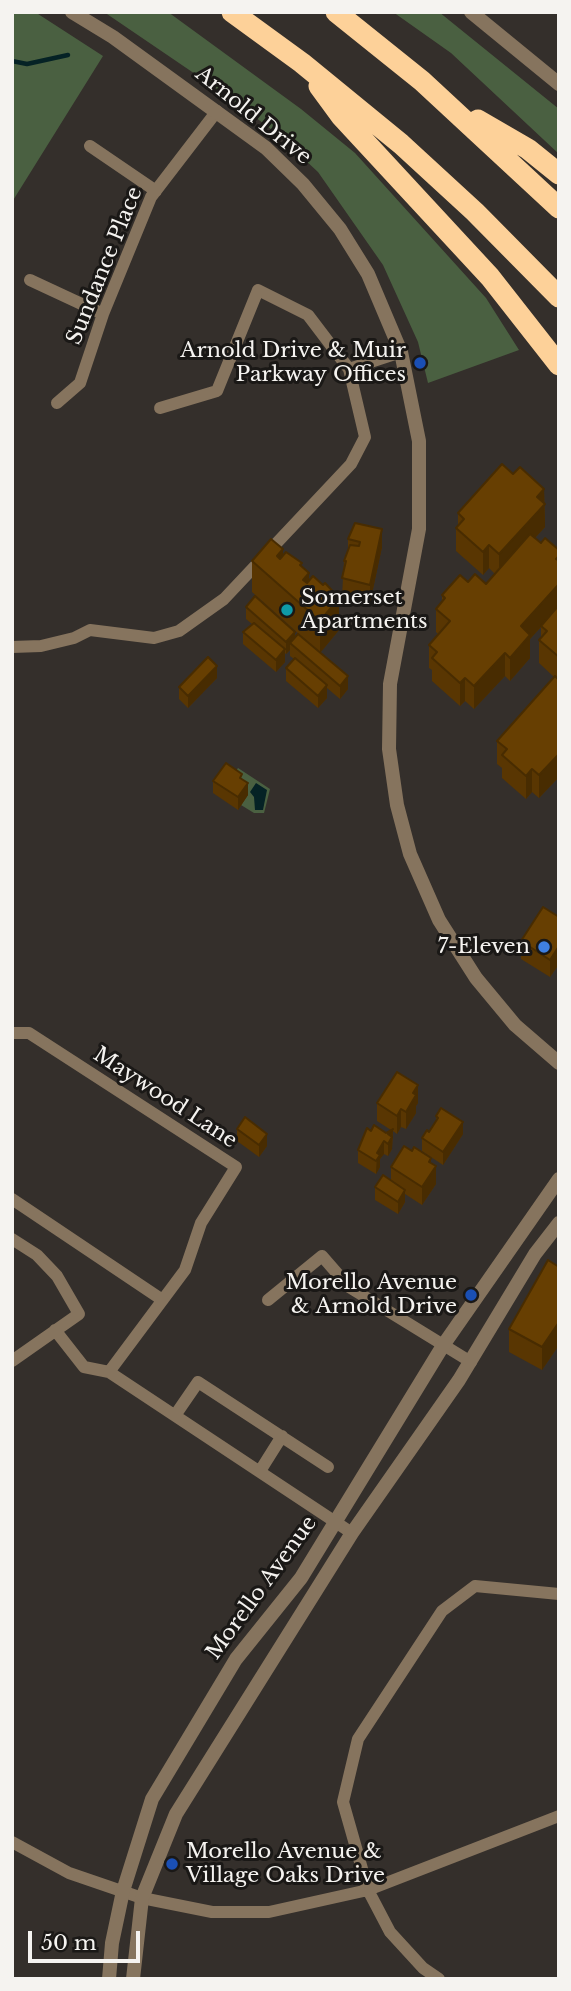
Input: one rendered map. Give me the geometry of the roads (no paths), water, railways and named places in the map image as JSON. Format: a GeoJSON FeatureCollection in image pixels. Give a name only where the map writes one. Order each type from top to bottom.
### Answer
{"type":"FeatureCollection","features":[{"type":"Feature","properties":{"kind":"highway"},"geometry":{"type":"LineString","coordinates":[[232,12],[302,64],[426,167],[559,297]]}},
{"type":"Feature","properties":{"kind":"highway"},"geometry":{"type":"LineString","coordinates":[[336,12],[448,104],[559,208]]}},
{"type":"Feature","properties":{"kind":"highway"},"geometry":{"type":"LineString","coordinates":[[302,64],[341,116],[490,277],[559,365]]}},
{"type":"Feature","properties":{"kind":"highway"},"geometry":{"type":"LineString","coordinates":[[448,104],[518,143],[559,174]]}},
{"type":"Feature","properties":{"kind":"street","name":"Arnold Drive"},"geometry":{"type":"LineString","coordinates":[[72,12],[113,37],[266,148],[303,184],[340,229],[368,274],[401,352],[414,408],[420,484],[419,529],[390,684],[389,749],[397,805],[410,854],[439,920],[476,978],[515,1025],[559,1063]]}},
{"type":"Feature","properties":{"kind":"street"},"geometry":{"type":"LineString","coordinates":[[471,12],[559,84]]}},
{"type":"Feature","properties":{"kind":"street","name":"Sundance Place"},"geometry":{"type":"LineString","coordinates":[[57,403],[80,383],[103,314],[156,191],[217,111]]}},
{"type":"Feature","properties":{"kind":"street"},"geometry":{"type":"LineString","coordinates":[[90,146],[156,191]]}},
{"type":"Feature","properties":{"kind":"street"},"geometry":{"type":"LineString","coordinates":[[30,280],[103,314]]}},
{"type":"Feature","properties":{"kind":"street"},"geometry":{"type":"LineString","coordinates":[[12,647],[41,646],[74,638],[90,630],[154,638],[179,631],[224,598],[351,464],[365,437],[349,369],[308,315],[258,290],[217,391],[160,408]]}},
{"type":"Feature","properties":{"kind":"street"},"geometry":{"type":"LineString","coordinates":[[349,369],[401,352]]}},
{"type":"Feature","properties":{"kind":"street","name":"Maywood Lane"},"geometry":{"type":"LineString","coordinates":[[12,1033],[29,1033],[236,1167],[201,1223],[185,1270],[109,1372]]}},
{"type":"Feature","properties":{"kind":"street","name":"Morello Avenue"},"geometry":{"type":"LineString","coordinates":[[109,1979],[112,1943],[123,1891],[152,1799],[236,1658],[301,1578],[444,1344],[559,1179]]}},
{"type":"Feature","properties":{"kind":"street"},"geometry":{"type":"LineString","coordinates":[[12,1199],[161,1299]]}},
{"type":"Feature","properties":{"kind":"street","name":"Morello Avenue"},"geometry":{"type":"LineString","coordinates":[[133,1979],[142,1898],[176,1814],[352,1533],[471,1362],[535,1254],[559,1223]]}},
{"type":"Feature","properties":{"kind":"street"},"geometry":{"type":"LineString","coordinates":[[12,1239],[37,1255],[57,1276],[79,1314],[12,1361]]}},
{"type":"Feature","properties":{"kind":"street"},"geometry":{"type":"LineString","coordinates":[[268,1300],[322,1256],[349,1287],[471,1362]]}},
{"type":"Feature","properties":{"kind":"street"},"geometry":{"type":"LineString","coordinates":[[55,1330],[85,1367],[109,1372],[352,1533]]}},
{"type":"Feature","properties":{"kind":"street"},"geometry":{"type":"LineString","coordinates":[[176,1414],[198,1382],[328,1467]]}},
{"type":"Feature","properties":{"kind":"street"},"geometry":{"type":"LineString","coordinates":[[260,1471],[282,1436]]}},
{"type":"Feature","properties":{"kind":"street"},"geometry":{"type":"LineString","coordinates":[[439,1979],[423,1968],[390,1932],[368,1890],[343,1802],[358,1739],[442,1611],[475,1586],[559,1594]]}},
{"type":"Feature","properties":{"kind":"street"},"geometry":{"type":"LineString","coordinates":[[12,1842],[69,1873],[142,1898],[212,1912],[269,1912],[368,1890],[559,1816]]}},
{"type":"Feature","properties":{"kind":"water"},"geometry":{"type":"Polygon","coordinates":[[[256,783],[267,790],[263,810],[255,810],[254,797],[250,792],[256,783]]]}},
{"type":"Feature","properties":{"kind":"waterway"},"geometry":{"type":"LineString","coordinates":[[12,61],[27,64],[68,55]]}},
{"type":"Feature","properties":{"kind":"place","name":"Arnold Drive & Muir Parkway Offices"},"geometry":{"type":"Point","coordinates":[420,363]}},
{"type":"Feature","properties":{"kind":"place","name":"Somerset Apartments"},"geometry":{"type":"Point","coordinates":[287,610]}},
{"type":"Feature","properties":{"kind":"place","name":"7-Eleven"},"geometry":{"type":"Point","coordinates":[544,947]}},
{"type":"Feature","properties":{"kind":"place","name":"Morello Avenue & Arnold Drive"},"geometry":{"type":"Point","coordinates":[471,1295]}},
{"type":"Feature","properties":{"kind":"place","name":"Morello Avenue & Village Oaks Drive"},"geometry":{"type":"Point","coordinates":[172,1864]}}]}
